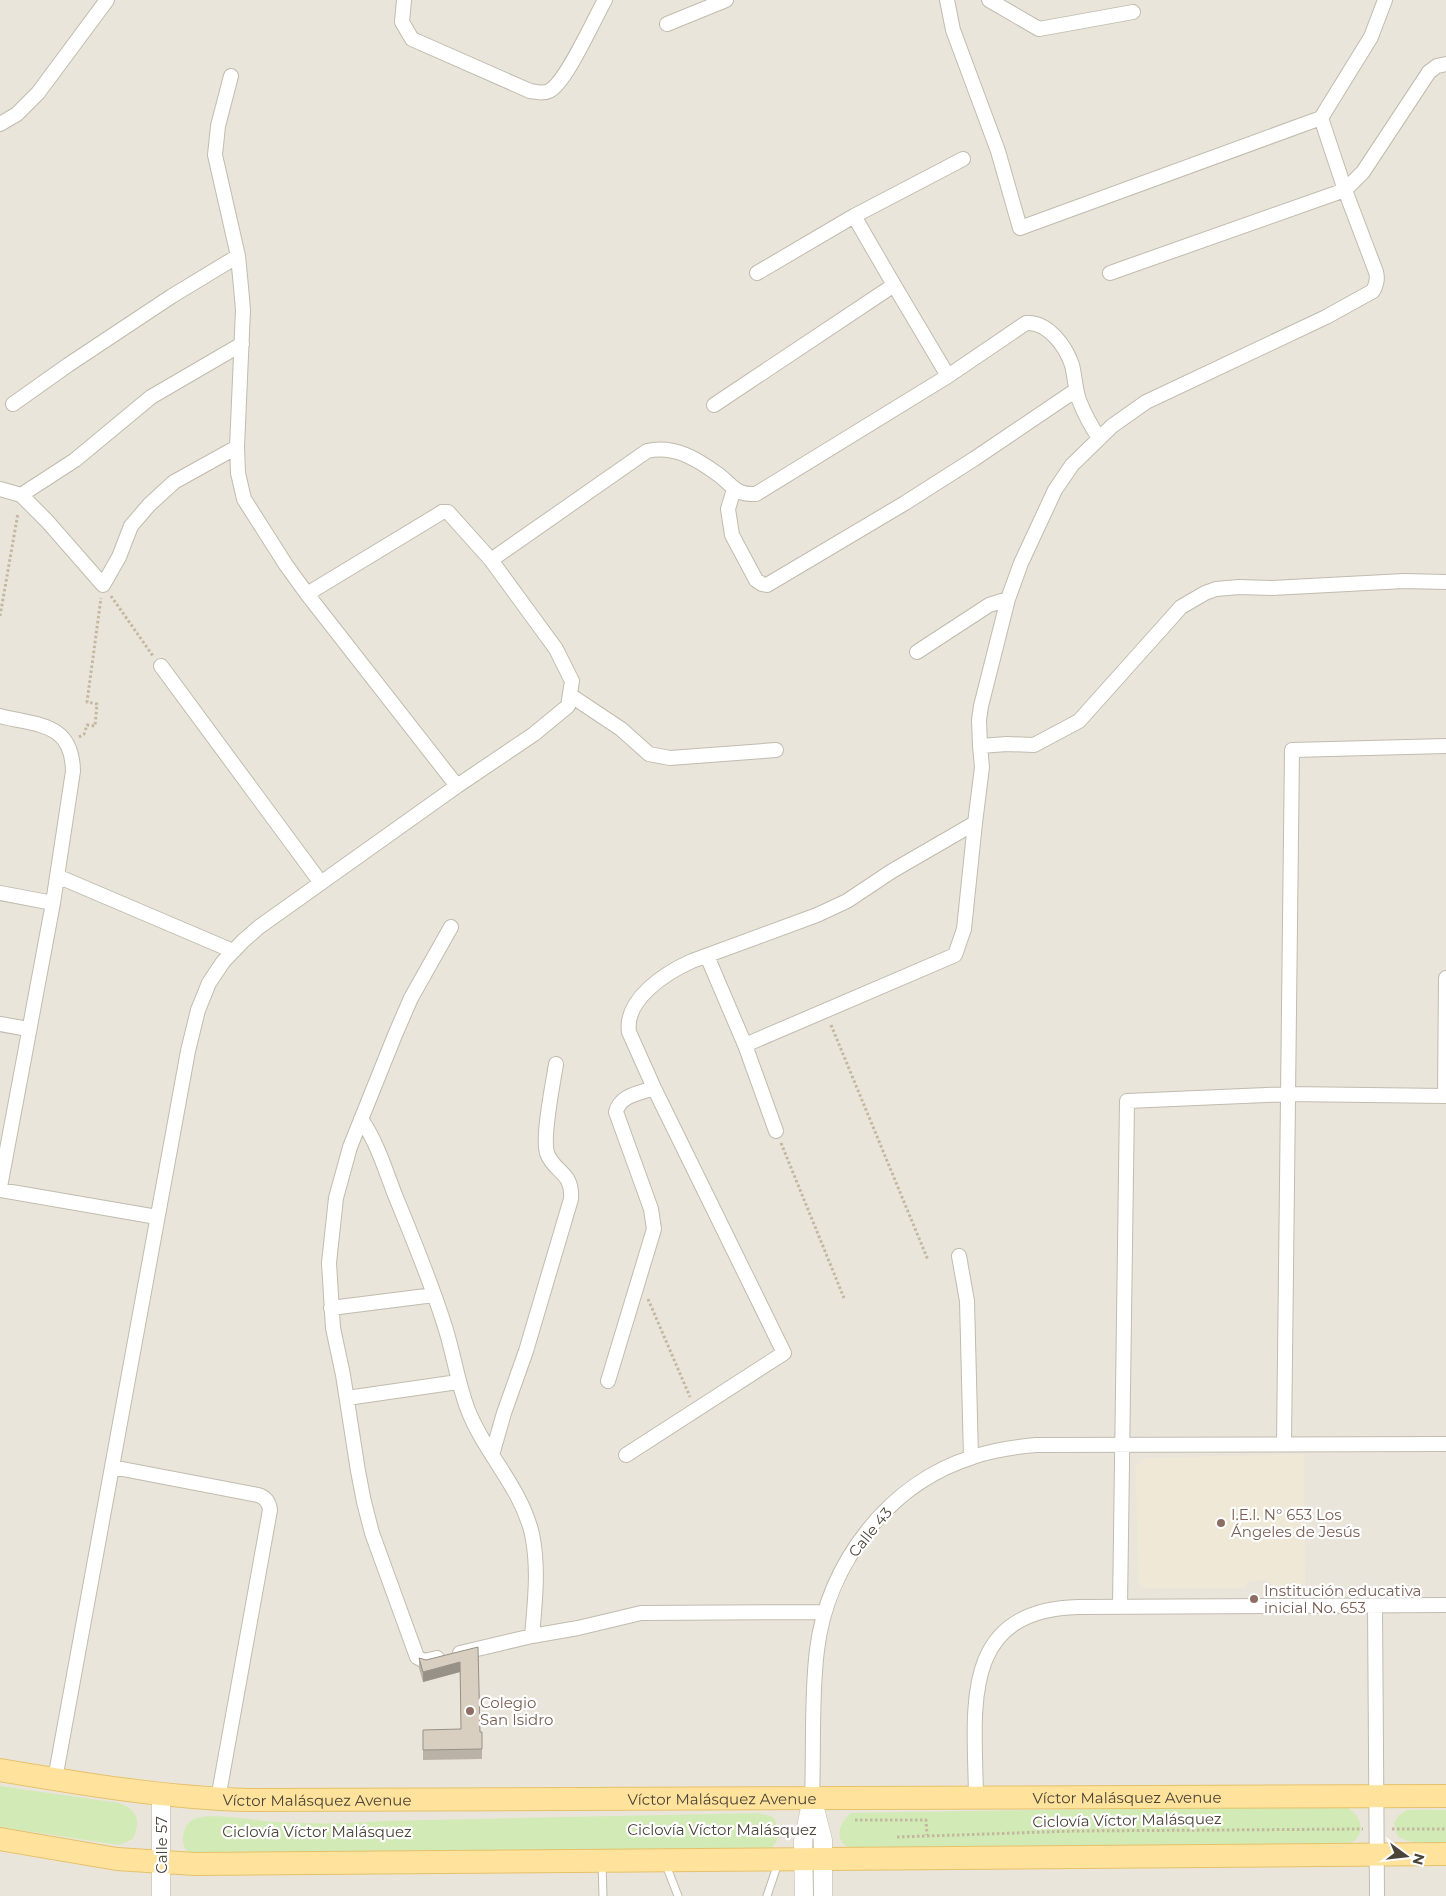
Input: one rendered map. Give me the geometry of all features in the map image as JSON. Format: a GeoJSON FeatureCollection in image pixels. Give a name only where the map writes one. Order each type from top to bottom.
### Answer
{"type":"FeatureCollection","features":[{"type":"Feature","properties":{"kind":"main road","name":"Víctor Malásquez Avenue"},"geometry":{"type":"LineString","coordinates":[[0,1770],[161,1795],[218,1799],[1446,1796]]}},
{"type":"Feature","properties":{"kind":"main road"},"geometry":{"type":"LineString","coordinates":[[0,1839],[117,1859],[161,1863],[1446,1854]]}},
{"type":"Feature","properties":{"kind":"street"},"geometry":{"type":"LineString","coordinates":[[0,124],[17,114],[38,93],[107,0]]}},
{"type":"Feature","properties":{"kind":"street"},"geometry":{"type":"LineString","coordinates":[[404,0],[402,22],[412,39],[530,91],[539,93],[548,92],[562,80],[605,0]]}},
{"type":"Feature","properties":{"kind":"street"},"geometry":{"type":"LineString","coordinates":[[667,24],[726,0]]}},
{"type":"Feature","properties":{"kind":"street"},"geometry":{"type":"LineString","coordinates":[[947,0],[953,30],[998,152],[1020,228],[1321,118],[1371,38],[1385,0]]}},
{"type":"Feature","properties":{"kind":"street"},"geometry":{"type":"LineString","coordinates":[[989,0],[1039,28],[1133,12]]}},
{"type":"Feature","properties":{"kind":"street"},"geometry":{"type":"LineString","coordinates":[[1110,273],[1345,190],[1368,164],[1429,72],[1437,66],[1446,64]]}},
{"type":"Feature","properties":{"kind":"street"},"geometry":{"type":"LineString","coordinates":[[231,76],[218,126],[215,156],[238,256],[243,310],[237,447],[238,473],[244,499],[286,566],[457,786]]}},
{"type":"Feature","properties":{"kind":"street"},"geometry":{"type":"LineString","coordinates":[[745,1045],[955,955],[964,929],[974,823],[982,767],[979,720],[981,706],[1008,599],[1031,538],[1055,490],[1072,465],[1098,438],[1126,415],[1153,398],[1326,317],[1373,291],[1377,282],[1376,272],[1345,190],[1321,118]]}},
{"type":"Feature","properties":{"kind":"street"},"geometry":{"type":"LineString","coordinates":[[758,274],[854,216],[963,159]]}},
{"type":"Feature","properties":{"kind":"street"},"geometry":{"type":"LineString","coordinates":[[854,216],[948,376]]}},
{"type":"Feature","properties":{"kind":"street"},"geometry":{"type":"LineString","coordinates":[[13,404],[172,296],[238,256]]}},
{"type":"Feature","properties":{"kind":"street"},"geometry":{"type":"LineString","coordinates":[[714,405],[894,285]]}},
{"type":"Feature","properties":{"kind":"street"},"geometry":{"type":"LineString","coordinates":[[491,560],[647,451],[670,449],[688,456],[721,476],[734,489],[746,494],[756,494],[948,376],[1022,326],[1032,323],[1048,330],[1061,344],[1071,363],[1076,390],[1084,412],[1098,438]]}},
{"type":"Feature","properties":{"kind":"street"},"geometry":{"type":"LineString","coordinates":[[21,495],[75,460],[151,398],[242,344]]}},
{"type":"Feature","properties":{"kind":"street"},"geometry":{"type":"LineString","coordinates":[[734,489],[728,509],[732,535],[756,580],[767,585],[905,503],[1076,390]]}},
{"type":"Feature","properties":{"kind":"street"},"geometry":{"type":"LineString","coordinates":[[0,490],[21,495],[47,521],[103,585],[119,557],[131,526],[149,505],[174,482],[237,447]]}},
{"type":"Feature","properties":{"kind":"street"},"geometry":{"type":"LineString","coordinates":[[55,1779],[188,1051],[198,1010],[214,973],[233,951],[259,927],[457,786],[534,734],[568,706],[572,681],[556,649],[491,560],[451,514],[442,512],[307,594]]}},
{"type":"Feature","properties":{"kind":"street"},"geometry":{"type":"LineString","coordinates":[[980,746],[1034,745],[1079,721],[1181,607],[1216,589],[1239,586],[1272,588],[1404,581],[1446,582]]}},
{"type":"Feature","properties":{"kind":"street"},"geometry":{"type":"LineString","coordinates":[[917,652],[989,605],[1008,599]]}},
{"type":"Feature","properties":{"kind":"street"},"geometry":{"type":"LineString","coordinates":[[160,666],[321,883]]}},
{"type":"Feature","properties":{"kind":"street"},"geometry":{"type":"LineString","coordinates":[[570,695],[621,729],[649,754],[670,758],[776,750]]}},
{"type":"Feature","properties":{"kind":"street"},"geometry":{"type":"LineString","coordinates":[[0,716],[48,728],[60,734],[68,743],[72,771],[53,903],[28,1029],[0,1189],[157,1217]]}},
{"type":"Feature","properties":{"kind":"street"},"geometry":{"type":"LineString","coordinates":[[1284,1443],[1292,750],[1446,746]]}},
{"type":"Feature","properties":{"kind":"street"},"geometry":{"type":"LineString","coordinates":[[626,1455],[784,1353],[654,1088],[629,1032],[628,1025],[633,1010],[655,982],[684,964],[817,915],[847,901],[892,871],[974,823]]}},
{"type":"Feature","properties":{"kind":"street"},"geometry":{"type":"LineString","coordinates":[[57,876],[233,951]]}},
{"type":"Feature","properties":{"kind":"street"},"geometry":{"type":"LineString","coordinates":[[0,893],[53,903]]}},
{"type":"Feature","properties":{"kind":"street"},"geometry":{"type":"LineString","coordinates":[[451,927],[411,998],[394,1035],[361,1119],[341,1176],[332,1220],[329,1263],[333,1328],[347,1398],[358,1471],[372,1533],[416,1657],[424,1661],[641,1613],[825,1612]]}},
{"type":"Feature","properties":{"kind":"street"},"geometry":{"type":"LineString","coordinates":[[707,956],[745,1045],[776,1131]]}},
{"type":"Feature","properties":{"kind":"street"},"geometry":{"type":"LineString","coordinates":[[1120,1607],[1127,1101],[1289,1094],[1446,1096],[1446,978]]}},
{"type":"Feature","properties":{"kind":"street"},"geometry":{"type":"LineString","coordinates":[[0,1024],[28,1029]]}},
{"type":"Feature","properties":{"kind":"street"},"geometry":{"type":"LineString","coordinates":[[492,1455],[504,1413],[526,1352],[571,1199],[570,1182],[551,1161],[546,1146],[556,1064]]}},
{"type":"Feature","properties":{"kind":"street"},"geometry":{"type":"LineString","coordinates":[[608,1381],[654,1228],[653,1215],[616,1112],[618,1105],[624,1098],[654,1088]]}},
{"type":"Feature","properties":{"kind":"street"},"geometry":{"type":"LineString","coordinates":[[361,1119],[377,1146],[434,1295],[452,1352],[458,1382],[474,1425],[521,1502],[531,1532],[536,1578],[532,1636]]}},
{"type":"Feature","properties":{"kind":"street"},"geometry":{"type":"LineString","coordinates":[[959,1256],[968,1301],[971,1457]]}},
{"type":"Feature","properties":{"kind":"street"},"geometry":{"type":"LineString","coordinates":[[331,1308],[434,1295]]}},
{"type":"Feature","properties":{"kind":"street"},"geometry":{"type":"LineString","coordinates":[[347,1398],[458,1382]]}},
{"type":"Feature","properties":{"kind":"street","name":"Calle 43"},"geometry":{"type":"LineString","coordinates":[[812,1798],[817,1649],[825,1612],[838,1577],[847,1560],[870,1527],[882,1514],[923,1481],[938,1472],[971,1457],[1012,1447],[1036,1444],[1446,1444]]}},
{"type":"Feature","properties":{"kind":"street"},"geometry":{"type":"LineString","coordinates":[[112,1467],[258,1494],[269,1504],[270,1510],[218,1799]]}},
{"type":"Feature","properties":{"kind":"street"},"geometry":{"type":"LineString","coordinates":[[976,1797],[977,1689],[985,1657],[995,1640],[1010,1626],[1022,1619],[1043,1611],[1066,1607],[1446,1605]]}},
{"type":"Feature","properties":{"kind":"street"},"geometry":{"type":"LineString","coordinates":[[1375,1606],[1378,1896]]}},
{"type":"Feature","properties":{"kind":"street","name":"Calle 57"},"geometry":{"type":"LineString","coordinates":[[161,1795],[161,1896]]}},
{"type":"Feature","properties":{"kind":"street"},"geometry":{"type":"LineString","coordinates":[[812,1798],[803,1841],[814,1858],[823,1896]]}},
{"type":"Feature","properties":{"kind":"street"},"geometry":{"type":"LineString","coordinates":[[804,1896],[814,1858]]}},
{"type":"Feature","properties":{"kind":"lane"},"geometry":{"type":"LineString","coordinates":[[767,1896],[780,1858]]}},
{"type":"Feature","properties":{"kind":"lane"},"geometry":{"type":"LineString","coordinates":[[602,1860],[602,1896]]}},
{"type":"Feature","properties":{"kind":"lane"},"geometry":{"type":"LineString","coordinates":[[664,1860],[678,1896]]}},
{"type":"Feature","properties":{"kind":"path"},"geometry":{"type":"LineString","coordinates":[[0,616],[21,495]]}},
{"type":"Feature","properties":{"kind":"path"},"geometry":{"type":"LineString","coordinates":[[103,585],[160,666]]}},
{"type":"Feature","properties":{"kind":"path"},"geometry":{"type":"LineString","coordinates":[[84,734],[86,725],[95,726],[97,704],[87,702],[103,585]]}},
{"type":"Feature","properties":{"kind":"path"},"geometry":{"type":"LineString","coordinates":[[832,1029],[928,1260]]}},
{"type":"Feature","properties":{"kind":"path"},"geometry":{"type":"LineString","coordinates":[[776,1131],[844,1298]]}},
{"type":"Feature","properties":{"kind":"path"},"geometry":{"type":"LineString","coordinates":[[647,1296],[692,1402]]}},
{"type":"Feature","properties":{"kind":"path"},"geometry":{"type":"LineString","coordinates":[[855,1820],[926,1820],[927,1835]]}},
{"type":"Feature","properties":{"kind":"path","name":"Ciclovía Víctor Malásquez"},"geometry":{"type":"LineString","coordinates":[[891,1837],[1075,1831],[1446,1829]]}},
{"type":"Feature","properties":{"kind":"shaded area"},"geometry":{"type":"Polygon","coordinates":[[[0,0],[1446,0],[1446,1896],[0,1896],[0,0]]]}},
{"type":"Feature","properties":{"kind":"shaded area","name":"I.E.I. N° 653 Los Ángeles de Jesús"},"geometry":{"type":"Polygon","coordinates":[[[1304,1454],[1305,1586],[1272,1586],[1266,1580],[1249,1581],[1245,1588],[1145,1588],[1138,1582],[1136,1466],[1145,1458],[1304,1454]]]}},
{"type":"Feature","properties":{"kind":"green space"},"geometry":{"type":"Polygon","coordinates":[[[0,1786],[119,1803],[130,1809],[136,1817],[137,1827],[133,1839],[119,1845],[0,1827],[0,1786]]]}},
{"type":"Feature","properties":{"kind":"green space"},"geometry":{"type":"Polygon","coordinates":[[[1342,1805],[1355,1814],[1359,1819],[1360,1825],[1358,1836],[1346,1846],[854,1851],[843,1843],[839,1833],[846,1818],[851,1813],[1342,1805]]]}},
{"type":"Feature","properties":{"kind":"green space"},"geometry":{"type":"Polygon","coordinates":[[[1407,1810],[1446,1810],[1446,1842],[1412,1842],[1400,1838],[1397,1835],[1394,1823],[1399,1815],[1407,1810]]]}},
{"type":"Feature","properties":{"kind":"green space"},"geometry":{"type":"Polygon","coordinates":[[[758,1813],[773,1817],[777,1825],[778,1834],[776,1842],[770,1849],[192,1854],[185,1848],[183,1842],[184,1832],[189,1823],[194,1819],[204,1817],[277,1822],[356,1823],[758,1813]]]}},
{"type":"Feature","properties":{"kind":"building","name":"Colegio San Isidro"},"geometry":{"type":"Polygon","coordinates":[[[478,1647],[482,1749],[423,1750],[423,1730],[461,1729],[460,1662],[423,1672],[419,1658],[426,1660],[478,1647]]]}},
{"type":"Feature","properties":{"kind":"place","name":"I.E.I. N° 653 Los Ángeles de Jesús"},"geometry":{"type":"Point","coordinates":[1221,1523]}},
{"type":"Feature","properties":{"kind":"place","name":"Institución educativa inicial No. 653"},"geometry":{"type":"Point","coordinates":[1254,1599]}},
{"type":"Feature","properties":{"kind":"place","name":"Colegio San Isidro"},"geometry":{"type":"Point","coordinates":[470,1711]}}]}
